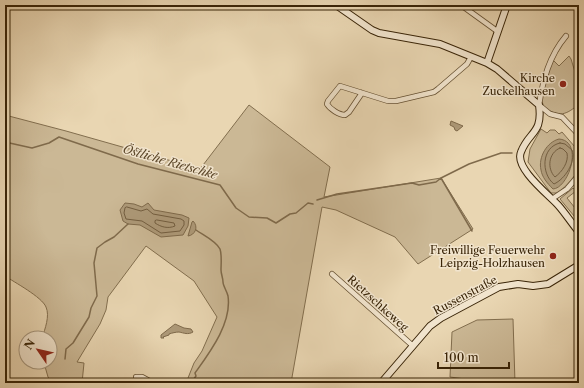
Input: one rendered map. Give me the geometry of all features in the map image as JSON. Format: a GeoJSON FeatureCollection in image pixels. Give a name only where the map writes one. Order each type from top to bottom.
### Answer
{"type":"FeatureCollection","features":[{"type":"Feature","properties":{"kind":"street"},"geometry":{"type":"LineString","coordinates":[[336,5],[372,30],[379,33],[440,44],[487,63],[497,69],[550,114],[562,117],[579,135]]}},
{"type":"Feature","properties":{"kind":"street"},"geometry":{"type":"LineString","coordinates":[[461,5],[497,31]]}},
{"type":"Feature","properties":{"kind":"street"},"geometry":{"type":"LineString","coordinates":[[487,63],[507,5]]}},
{"type":"Feature","properties":{"kind":"street"},"geometry":{"type":"LineString","coordinates":[[566,36],[554,53],[549,64],[544,78],[539,105],[540,122],[521,151],[520,158],[524,168],[531,178],[558,204],[579,232]]}},
{"type":"Feature","properties":{"kind":"street"},"geometry":{"type":"LineString","coordinates":[[362,93],[349,112],[345,115],[339,114],[327,104],[340,86],[392,102],[434,92],[467,64],[472,57]]}},
{"type":"Feature","properties":{"kind":"street"},"geometry":{"type":"LineString","coordinates":[[552,199],[568,188],[579,174]]}},
{"type":"Feature","properties":{"kind":"street","name":"Russenstraße"},"geometry":{"type":"LineString","coordinates":[[381,383],[430,326],[441,318],[495,289],[507,285],[518,284],[533,286],[548,284],[579,265]]}},
{"type":"Feature","properties":{"kind":"street","name":"Rietzschkeweg"},"geometry":{"type":"LineString","coordinates":[[332,274],[413,346]]}},
{"type":"Feature","properties":{"kind":"street"},"geometry":{"type":"LineString","coordinates":[[136,377],[142,377],[153,383]]}},
{"type":"Feature","properties":{"kind":"shaded area"},"geometry":{"type":"Polygon","coordinates":[[[569,56],[579,85],[579,104],[566,113],[558,114],[544,107],[541,99],[551,62],[554,61],[559,66],[569,56]]]}},
{"type":"Feature","properties":{"kind":"shaded area"},"geometry":{"type":"Polygon","coordinates":[[[249,105],[330,167],[324,197],[441,178],[473,229],[418,264],[395,237],[336,210],[322,207],[291,383],[186,383],[194,363],[202,351],[217,317],[194,281],[146,246],[108,297],[106,310],[100,324],[77,362],[84,363],[82,383],[52,383],[46,370],[58,370],[58,330],[45,330],[47,318],[46,307],[34,294],[5,276],[5,115],[200,169],[249,105]]]}},
{"type":"Feature","properties":{"kind":"shaded area"},"geometry":{"type":"Polygon","coordinates":[[[541,129],[547,133],[550,130],[555,130],[559,134],[562,132],[575,147],[579,149],[578,169],[571,180],[558,193],[551,193],[528,162],[530,149],[541,129]]]}},
{"type":"Feature","properties":{"kind":"shaded area"},"geometry":{"type":"Polygon","coordinates":[[[573,188],[576,191],[567,198],[579,213],[579,222],[560,199],[573,188]]]}},
{"type":"Feature","properties":{"kind":"shaded area"},"geometry":{"type":"Polygon","coordinates":[[[513,319],[515,383],[464,383],[465,379],[450,377],[452,332],[477,320],[513,319]]]}},
{"type":"Feature","properties":{"kind":"water"},"geometry":{"type":"Polygon","coordinates":[[[451,121],[463,126],[457,131],[450,125],[451,121]]]}},
{"type":"Feature","properties":{"kind":"water"},"geometry":{"type":"Polygon","coordinates":[[[559,139],[567,142],[571,148],[571,164],[569,173],[564,181],[559,187],[553,189],[542,175],[540,165],[544,151],[551,143],[559,139]]]}},
{"type":"Feature","properties":{"kind":"water"},"geometry":{"type":"Polygon","coordinates":[[[125,203],[142,207],[148,203],[154,210],[182,215],[189,218],[188,226],[183,235],[161,237],[140,225],[128,224],[123,221],[120,210],[125,203]]]}},
{"type":"Feature","properties":{"kind":"water"},"geometry":{"type":"Polygon","coordinates":[[[193,221],[196,228],[193,234],[188,236],[192,222],[193,221]]]}},
{"type":"Feature","properties":{"kind":"water"},"geometry":{"type":"Polygon","coordinates":[[[175,324],[191,329],[193,332],[188,334],[175,332],[161,338],[161,335],[175,324]]]}},
{"type":"Feature","properties":{"kind":"waterway","name":"Östliche Rietschke"},"geometry":{"type":"LineString","coordinates":[[5,142],[32,148],[49,143],[59,137],[138,164],[220,185],[236,208],[249,217],[267,218],[276,223],[290,214],[296,213],[308,203],[313,204]]}},
{"type":"Feature","properties":{"kind":"waterway","name":"Östliche Rietschke"},"geometry":{"type":"LineString","coordinates":[[317,200],[337,194],[412,183],[419,185],[436,182],[469,164],[501,153],[512,153]]}},
{"type":"Feature","properties":{"kind":"waterway"},"geometry":{"type":"LineString","coordinates":[[441,178],[472,231]]}},
{"type":"Feature","properties":{"kind":"waterway"},"geometry":{"type":"LineString","coordinates":[[65,359],[66,349],[73,343],[89,317],[91,308],[97,296],[94,263],[97,248],[114,237],[128,224]]}},
{"type":"Feature","properties":{"kind":"waterway"},"geometry":{"type":"LineString","coordinates":[[191,383],[196,376],[195,373],[219,337],[227,316],[228,306],[228,296],[223,284],[221,272],[220,249],[212,241],[196,230]]}},
{"type":"Feature","properties":{"kind":"place","name":"Kirche Zuckelhausen"},"geometry":{"type":"Point","coordinates":[563,84]}},
{"type":"Feature","properties":{"kind":"place","name":"Freiwillige Feuerwehr Leipzig-Holzhausen"},"geometry":{"type":"Point","coordinates":[553,256]}}]}
